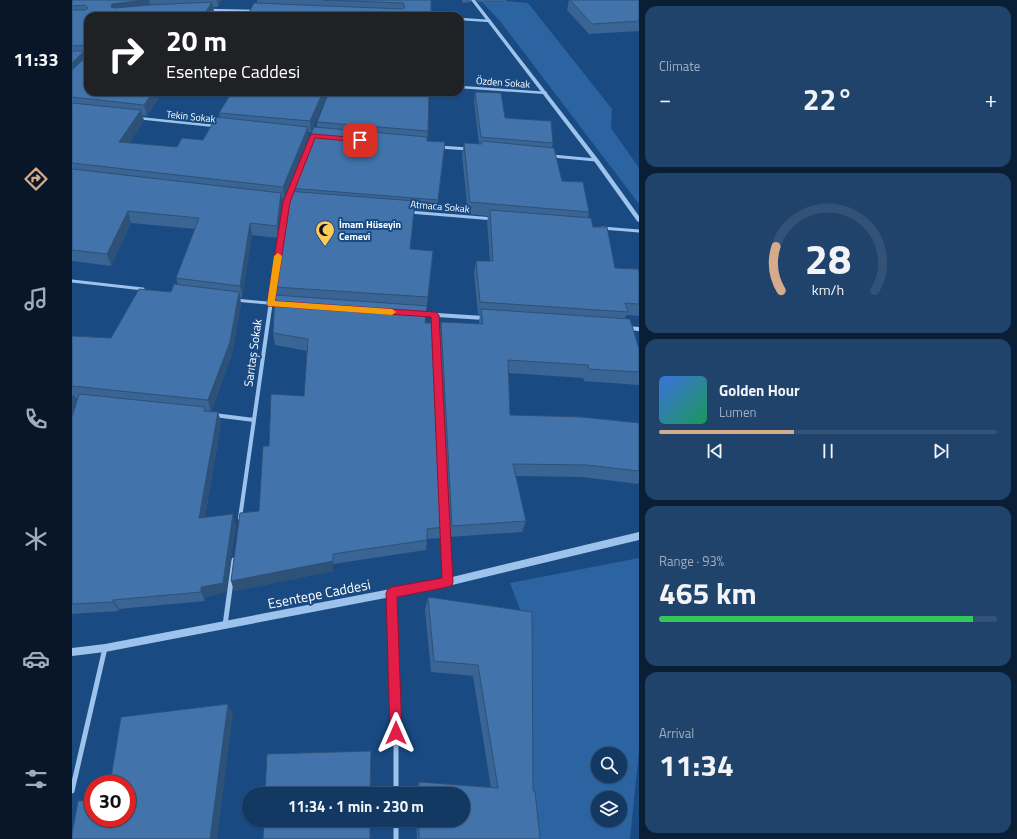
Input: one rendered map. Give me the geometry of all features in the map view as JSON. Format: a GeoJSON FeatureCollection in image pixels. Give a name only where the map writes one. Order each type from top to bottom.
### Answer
{"type":"FeatureCollection","features":[{"type":"Feature","properties":{"kind":"street"},"geometry":{"type":"LineString","coordinates":[[473,0],[546,93],[639,220]]}},
{"type":"Feature","properties":{"kind":"street"},"geometry":{"type":"LineString","coordinates":[[208,10],[255,11]]}},
{"type":"Feature","properties":{"kind":"street"},"geometry":{"type":"LineString","coordinates":[[464,19],[490,21]]}},
{"type":"Feature","properties":{"kind":"street","name":"Özden Sokak"},"geometry":{"type":"LineString","coordinates":[[464,87],[546,93]]}},
{"type":"Feature","properties":{"kind":"street","name":"Tekin Sokak"},"geometry":{"type":"LineString","coordinates":[[134,118],[220,127]]}},
{"type":"Feature","properties":{"kind":"street"},"geometry":{"type":"LineString","coordinates":[[431,146],[470,149]]}},
{"type":"Feature","properties":{"kind":"street"},"geometry":{"type":"LineString","coordinates":[[549,156],[596,160]]}},
{"type":"Feature","properties":{"kind":"street","name":"Atmaca Sokak"},"geometry":{"type":"LineString","coordinates":[[404,211],[498,219]]}},
{"type":"Feature","properties":{"kind":"street"},"geometry":{"type":"LineString","coordinates":[[600,228],[639,231]]}},
{"type":"Feature","properties":{"kind":"street","name":"Sarıtaş Sokak"},"geometry":{"type":"LineString","coordinates":[[239,522],[280,241]]}},
{"type":"Feature","properties":{"kind":"street"},"geometry":{"type":"LineString","coordinates":[[72,281],[151,290]]}},
{"type":"Feature","properties":{"kind":"street"},"geometry":{"type":"LineString","coordinates":[[231,299],[286,305]]}},
{"type":"Feature","properties":{"kind":"street"},"geometry":{"type":"LineString","coordinates":[[419,314],[490,318]]}},
{"type":"Feature","properties":{"kind":"street"},"geometry":{"type":"LineString","coordinates":[[435,315],[448,582]]}},
{"type":"Feature","properties":{"kind":"street"},"geometry":{"type":"LineString","coordinates":[[623,328],[639,329]]}},
{"type":"Feature","properties":{"kind":"street"},"geometry":{"type":"LineString","coordinates":[[208,415],[254,420]]}},
{"type":"Feature","properties":{"kind":"street","name":"Esentepe Caddesi"},"geometry":{"type":"LineString","coordinates":[[72,652],[105,648],[448,582],[639,536]]}},
{"type":"Feature","properties":{"kind":"street"},"geometry":{"type":"LineString","coordinates":[[225,625],[235,554]]}},
{"type":"Feature","properties":{"kind":"street"},"geometry":{"type":"LineString","coordinates":[[392,593],[396,718],[396,787]]}},
{"type":"Feature","properties":{"kind":"street"},"geometry":{"type":"LineString","coordinates":[[72,791],[105,648]]}},
{"type":"Feature","properties":{"kind":"street"},"geometry":{"type":"LineString","coordinates":[[396,827],[396,839]]}},
{"type":"Feature","properties":{"kind":"shaded area"},"geometry":{"type":"Polygon","coordinates":[[[506,1],[528,3],[612,109],[611,128],[639,168],[639,204],[500,21],[482,2],[506,1]]]}},
{"type":"Feature","properties":{"kind":"shaded area"},"geometry":{"type":"Polygon","coordinates":[[[639,558],[639,751],[630,839],[532,839],[526,625],[510,583],[639,558]]]}},
{"type":"Feature","properties":{"kind":"building"},"geometry":{"type":"Polygon","coordinates":[[[72,0],[144,0],[112,4],[111,7],[114,8],[212,2],[206,12],[84,12],[84,45],[72,46],[72,10],[85,10],[88,8],[85,5],[72,6],[72,0]]]}},
{"type":"Feature","properties":{"kind":"building"},"geometry":{"type":"Polygon","coordinates":[[[323,0],[431,0],[431,12],[249,12],[254,3],[402,9],[405,7],[403,3],[323,0]]]}},
{"type":"Feature","properties":{"kind":"building"},"geometry":{"type":"Polygon","coordinates":[[[570,0],[639,0],[639,21],[592,24],[570,0]]]}},
{"type":"Feature","properties":{"kind":"building"},"geometry":{"type":"Polygon","coordinates":[[[72,51],[84,51],[84,52],[72,63],[72,51]]]}},
{"type":"Feature","properties":{"kind":"building"},"geometry":{"type":"Polygon","coordinates":[[[84,59],[84,96],[150,96],[144,105],[72,97],[72,70],[84,59]]]}},
{"type":"Feature","properties":{"kind":"building"},"geometry":{"type":"Polygon","coordinates":[[[475,92],[501,93],[505,118],[551,121],[553,143],[481,137],[475,92]]]}},
{"type":"Feature","properties":{"kind":"building"},"geometry":{"type":"Polygon","coordinates":[[[230,96],[321,96],[310,121],[219,113],[230,96]]]}},
{"type":"Feature","properties":{"kind":"building"},"geometry":{"type":"Polygon","coordinates":[[[327,96],[429,96],[428,131],[317,122],[327,96]]]}},
{"type":"Feature","properties":{"kind":"building"},"geometry":{"type":"Polygon","coordinates":[[[72,103],[141,110],[119,142],[177,147],[182,138],[203,140],[216,117],[308,127],[283,187],[72,163],[72,103]]]}},
{"type":"Feature","properties":{"kind":"building"},"geometry":{"type":"Polygon","coordinates":[[[314,127],[427,137],[427,141],[445,142],[438,200],[289,188],[314,127]]]}},
{"type":"Feature","properties":{"kind":"building"},"geometry":{"type":"Polygon","coordinates":[[[482,141],[554,148],[562,181],[583,182],[589,212],[470,202],[464,143],[482,144],[482,141]]]}},
{"type":"Feature","properties":{"kind":"building"},"geometry":{"type":"Polygon","coordinates":[[[72,169],[281,193],[277,226],[250,223],[240,286],[176,278],[199,218],[128,211],[107,254],[72,250],[72,169]]]}},
{"type":"Feature","properties":{"kind":"building"},"geometry":{"type":"Polygon","coordinates":[[[287,191],[415,201],[410,249],[433,251],[428,297],[275,287],[287,191]]]}},
{"type":"Feature","properties":{"kind":"building"},"geometry":{"type":"Polygon","coordinates":[[[490,210],[591,218],[593,227],[607,227],[615,268],[638,269],[639,304],[625,303],[628,312],[480,302],[476,261],[493,261],[490,210]]]}},
{"type":"Feature","properties":{"kind":"building"},"geometry":{"type":"Polygon","coordinates":[[[174,284],[239,292],[230,342],[208,400],[72,386],[72,336],[111,338],[139,289],[171,292],[174,284]]]}},
{"type":"Feature","properties":{"kind":"building"},"geometry":{"type":"Polygon","coordinates":[[[275,295],[427,306],[425,323],[434,323],[444,527],[427,529],[427,540],[333,554],[333,561],[231,581],[240,513],[259,511],[263,446],[269,446],[271,394],[304,396],[308,339],[273,333],[275,295]]]}},
{"type":"Feature","properties":{"kind":"building"},"geometry":{"type":"Polygon","coordinates":[[[481,309],[630,319],[639,349],[639,372],[589,369],[588,365],[508,360],[510,415],[582,417],[639,423],[639,471],[587,465],[513,464],[526,521],[452,526],[441,322],[483,324],[481,309]]]}},
{"type":"Feature","properties":{"kind":"building"},"geometry":{"type":"Polygon","coordinates":[[[79,394],[205,407],[204,411],[218,412],[199,518],[233,514],[223,583],[201,587],[201,592],[113,600],[113,602],[72,604],[72,417],[79,394]]]}},
{"type":"Feature","properties":{"kind":"building"},"geometry":{"type":"Polygon","coordinates":[[[428,597],[532,612],[533,791],[535,791],[540,839],[419,839],[419,827],[470,827],[470,787],[419,787],[419,782],[498,788],[478,665],[434,661],[428,597]]]}},
{"type":"Feature","properties":{"kind":"building"},"geometry":{"type":"Polygon","coordinates":[[[228,704],[210,839],[72,839],[78,801],[84,801],[84,827],[136,827],[136,775],[111,775],[121,717],[228,704]]]}},
{"type":"Feature","properties":{"kind":"building"},"geometry":{"type":"Polygon","coordinates":[[[371,751],[370,787],[265,787],[267,754],[371,751]]]}},
{"type":"Feature","properties":{"kind":"building"},"geometry":{"type":"Polygon","coordinates":[[[264,827],[370,827],[370,839],[263,839],[264,827]]]}},
{"type":"Feature","properties":{"kind":"slow traffic"},"geometry":{"type":"LineString","coordinates":[[278,256],[271,304],[392,312]]}},
{"type":"Feature","properties":{"kind":"place","name":"İmam Hüseyin Cemevi"},"geometry":{"type":"Point","coordinates":[325,247]}},
{"type":"Feature","properties":{"kind":"route"},"geometry":{"type":"LineString","coordinates":[[360,140],[313,136],[286,202],[271,304],[435,315],[448,582],[392,593],[396,733]]}}]}
